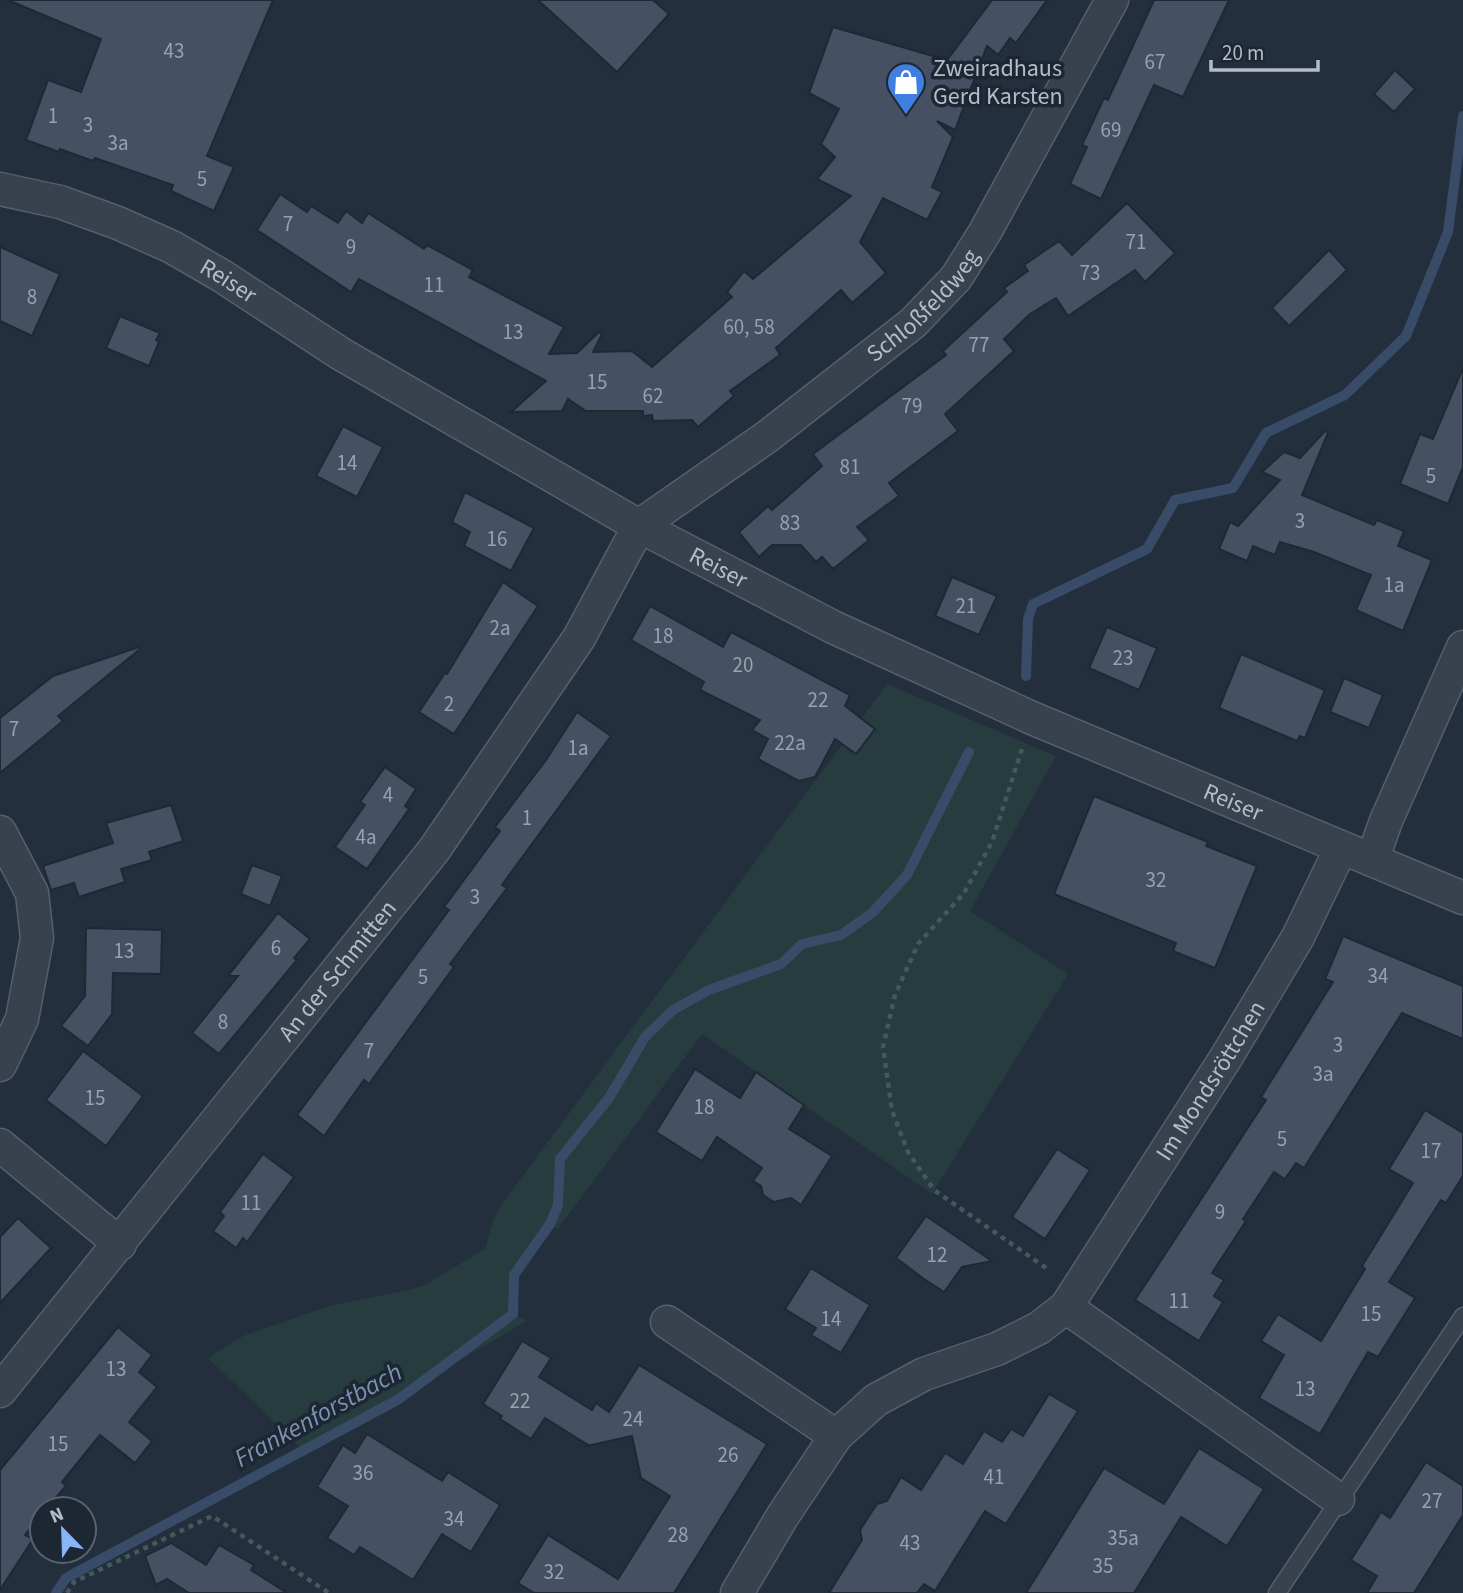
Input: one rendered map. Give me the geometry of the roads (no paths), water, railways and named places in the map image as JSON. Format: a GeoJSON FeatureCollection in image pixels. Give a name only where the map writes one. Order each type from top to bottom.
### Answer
{"type":"FeatureCollection","features":[{"type":"Feature","properties":{"kind":"street","name":"Schloßfeldweg"},"geometry":{"type":"LineString","coordinates":[[639,526],[768,436],[913,323],[956,278],[985,232],[1112,0]]}},
{"type":"Feature","properties":{"kind":"street","name":"Reiser"},"geometry":{"type":"LineString","coordinates":[[0,190],[60,202],[118,223],[172,247],[222,276],[341,354],[639,526],[833,627],[1032,718],[1463,898]]}},
{"type":"Feature","properties":{"kind":"street","name":"An der Schmitten"},"geometry":{"type":"LineString","coordinates":[[0,1391],[434,850],[579,638],[639,526]]}},
{"type":"Feature","properties":{"kind":"street"},"geometry":{"type":"LineString","coordinates":[[1372,860],[1386,821],[1463,647]]}},
{"type":"Feature","properties":{"kind":"street"},"geometry":{"type":"LineString","coordinates":[[0,832],[32,893],[37,939],[22,1019],[0,1065]]}},
{"type":"Feature","properties":{"kind":"street","name":"Im Mondsröttchen"},"geometry":{"type":"LineString","coordinates":[[737,1593],[782,1517],[836,1436],[876,1400],[924,1374],[997,1349],[1039,1328],[1066,1307],[1157,1166],[1298,937],[1341,848]]}},
{"type":"Feature","properties":{"kind":"street"},"geometry":{"type":"LineString","coordinates":[[0,1145],[120,1244]]}},
{"type":"Feature","properties":{"kind":"street"},"geometry":{"type":"LineString","coordinates":[[1066,1307],[1338,1499]]}},
{"type":"Feature","properties":{"kind":"street"},"geometry":{"type":"LineString","coordinates":[[667,1322],[836,1436]]}},
{"type":"Feature","properties":{"kind":"lane"},"geometry":{"type":"LineString","coordinates":[[1277,1593],[1463,1316]]}},
{"type":"Feature","properties":{"kind":"waterway","name":"Frankenforstbach"},"geometry":{"type":"LineString","coordinates":[[1026,676],[1028,619],[1033,604],[1147,549],[1175,500],[1233,488],[1266,433],[1345,395],[1406,336],[1448,232],[1463,116]]}},
{"type":"Feature","properties":{"kind":"waterway","name":"Frankenforstbach"},"geometry":{"type":"LineString","coordinates":[[56,1593],[66,1578],[399,1399],[513,1314],[514,1275],[550,1224],[558,1205],[560,1159],[609,1098],[645,1037],[673,1010],[709,990],[781,964],[802,944],[841,935],[872,913],[907,875],[969,752]]}},
{"type":"Feature","properties":{"kind":"place","name":"Zweiradhaus Gerd Karsten"},"geometry":{"type":"Point","coordinates":[906,116]}}]}
